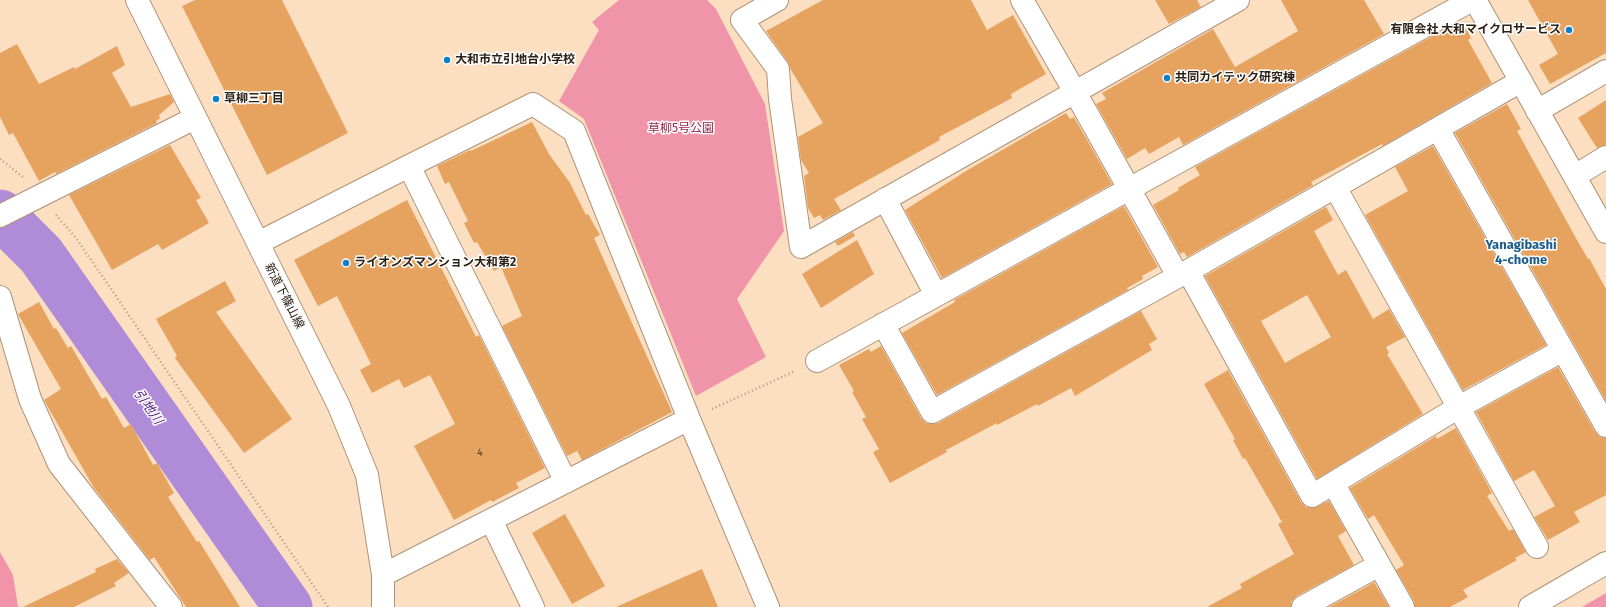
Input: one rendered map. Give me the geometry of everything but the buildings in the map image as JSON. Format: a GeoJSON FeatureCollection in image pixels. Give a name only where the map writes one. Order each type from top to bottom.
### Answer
{"type":"FeatureCollection","features":[{"type":"Feature","properties":{"kind":"street","name":"新道下篠山線"},"geometry":{"type":"LineString","coordinates":[[137,0],[339,406],[367,475],[383,575],[383,607]]}},
{"type":"Feature","properties":{"kind":"street"},"geometry":{"type":"LineString","coordinates":[[777,0],[742,20],[778,69],[780,99],[801,247],[1238,0]]}},
{"type":"Feature","properties":{"kind":"street"},"geometry":{"type":"LineString","coordinates":[[1022,0],[1075,92],[1128,189],[1183,274],[1312,496],[1459,407],[1563,350]]}},
{"type":"Feature","properties":{"kind":"street"},"geometry":{"type":"LineString","coordinates":[[817,361],[1473,0],[1521,81],[1606,232]]}},
{"type":"Feature","properties":{"kind":"street"},"geometry":{"type":"LineString","coordinates":[[1537,111],[1606,71]]}},
{"type":"Feature","properties":{"kind":"street"},"geometry":{"type":"LineString","coordinates":[[883,324],[932,412],[1183,274],[1521,81]]}},
{"type":"Feature","properties":{"kind":"street"},"geometry":{"type":"LineString","coordinates":[[258,243],[533,104],[574,131],[689,419],[768,607]]}},
{"type":"Feature","properties":{"kind":"street"},"geometry":{"type":"LineString","coordinates":[[0,216],[195,118]]}},
{"type":"Feature","properties":{"kind":"street"},"geometry":{"type":"LineString","coordinates":[[1438,129],[1606,426]]}},
{"type":"Feature","properties":{"kind":"street"},"geometry":{"type":"LineString","coordinates":[[1575,176],[1606,157]]}},
{"type":"Feature","properties":{"kind":"street"},"geometry":{"type":"LineString","coordinates":[[409,166],[566,482]]}},
{"type":"Feature","properties":{"kind":"street"},"geometry":{"type":"LineString","coordinates":[[1335,187],[1537,547]]}},
{"type":"Feature","properties":{"kind":"street"},"geometry":{"type":"LineString","coordinates":[[885,200],[936,295]]}},
{"type":"Feature","properties":{"kind":"street"},"geometry":{"type":"LineString","coordinates":[[0,297],[30,399],[59,464],[171,607]]}},
{"type":"Feature","properties":{"kind":"street"},"geometry":{"type":"LineString","coordinates":[[383,575],[689,419]]}},
{"type":"Feature","properties":{"kind":"street"},"geometry":{"type":"LineString","coordinates":[[1333,483],[1403,607]]}},
{"type":"Feature","properties":{"kind":"street"},"geometry":{"type":"LineString","coordinates":[[491,520],[533,607]]}},
{"type":"Feature","properties":{"kind":"street"},"geometry":{"type":"LineString","coordinates":[[1530,607],[1606,563]]}},
{"type":"Feature","properties":{"kind":"street"},"geometry":{"type":"LineString","coordinates":[[1303,607],[1379,565]]}},
{"type":"Feature","properties":{"kind":"path"},"geometry":{"type":"LineString","coordinates":[[0,159],[26,179],[36,197],[76,238],[328,607]]}},
{"type":"Feature","properties":{"kind":"path"},"geometry":{"type":"LineString","coordinates":[[689,419],[817,361]]}},
{"type":"Feature","properties":{"kind":"green space","name":"草柳5号公園"},"geometry":{"type":"Polygon","coordinates":[[[619,0],[707,0],[716,9],[765,104],[784,231],[737,299],[766,357],[696,396],[584,119],[559,101],[599,30],[592,22],[619,0]]]}},
{"type":"Feature","properties":{"kind":"green space"},"geometry":{"type":"Polygon","coordinates":[[[1606,593],[1606,607],[1582,607],[1606,593]]]}},
{"type":"Feature","properties":{"kind":"shaded area"},"geometry":{"type":"Polygon","coordinates":[[[0,552],[13,575],[18,607],[0,607],[0,552]]]}},
{"type":"Feature","properties":{"kind":"waterway","name":"引地川"},"geometry":{"type":"LineString","coordinates":[[0,214],[41,255],[288,607]]}},
{"type":"Feature","properties":{"kind":"place","name":"有限会社 大和マイクロサービス"},"geometry":{"type":"Point","coordinates":[1569,30]}},
{"type":"Feature","properties":{"kind":"place","name":"大和市立引地台小学校"},"geometry":{"type":"Point","coordinates":[447,60]}},
{"type":"Feature","properties":{"kind":"place","name":"共同カイテック研究棟"},"geometry":{"type":"Point","coordinates":[1167,78]}},
{"type":"Feature","properties":{"kind":"place","name":"草柳三丁目"},"geometry":{"type":"Point","coordinates":[216,99]}},
{"type":"Feature","properties":{"kind":"place","name":"ライオンズマンション大和第2"},"geometry":{"type":"Point","coordinates":[346,263]}},
{"type":"Feature","properties":{"kind":"district","name":"Yanagibashi 4-chome"},"geometry":{"type":"Point","coordinates":[1521,252]}}]}
